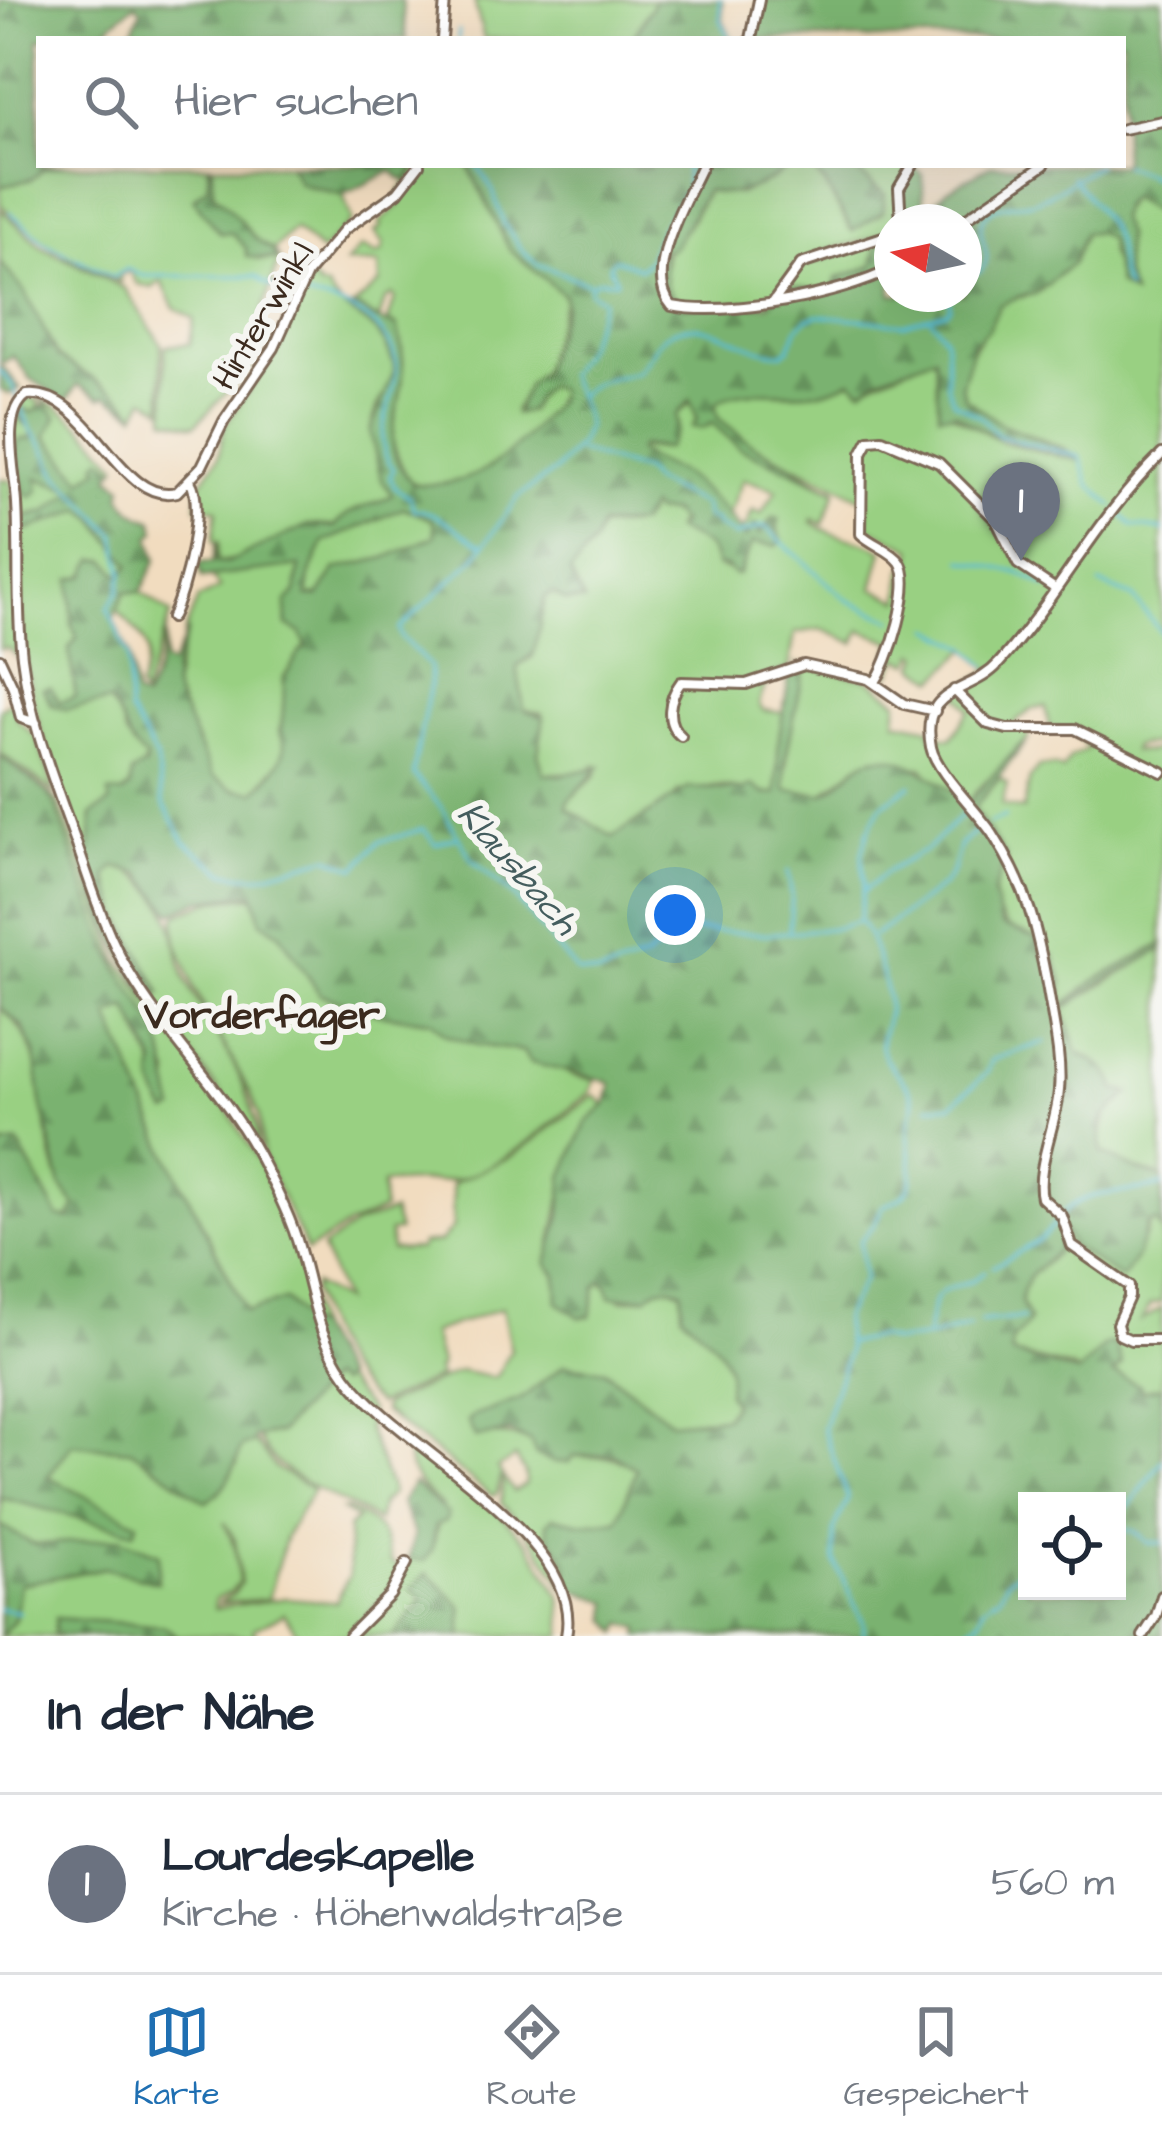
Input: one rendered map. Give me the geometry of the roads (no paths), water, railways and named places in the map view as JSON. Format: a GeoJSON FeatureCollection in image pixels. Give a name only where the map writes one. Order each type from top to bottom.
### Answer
{"type":"FeatureCollection","features":[{"type":"Feature","properties":{"kind":"street"},"geometry":{"type":"LineString","coordinates":[[442,36],[445,0]]}},
{"type":"Feature","properties":{"kind":"street"},"geometry":{"type":"LineString","coordinates":[[752,36],[759,0]]}},
{"type":"Feature","properties":{"kind":"street"},"geometry":{"type":"LineString","coordinates":[[1126,128],[1162,121]]}},
{"type":"Feature","properties":{"kind":"street","name":"Hinterwinkl"},"geometry":{"type":"LineString","coordinates":[[190,481],[274,348],[304,279],[345,230],[398,192],[417,168]]}},
{"type":"Feature","properties":{"kind":"street"},"geometry":{"type":"LineString","coordinates":[[700,168],[668,237],[661,284],[664,297],[679,308],[773,302],[835,292],[874,276]]}},
{"type":"Feature","properties":{"kind":"street"},"geometry":{"type":"LineString","coordinates":[[900,204],[899,188],[911,168]]}},
{"type":"Feature","properties":{"kind":"street"},"geometry":{"type":"LineString","coordinates":[[982,208],[1041,168]]}},
{"type":"Feature","properties":{"kind":"street"},"geometry":{"type":"LineString","coordinates":[[773,302],[801,264],[874,240]]}},
{"type":"Feature","properties":{"kind":"street"},"geometry":{"type":"LineString","coordinates":[[170,618],[185,590],[191,553],[196,492],[190,481],[176,493],[159,492],[133,477],[92,432],[50,397],[24,396],[9,410],[6,424],[17,500],[21,646],[36,724],[108,932],[145,998],[224,1100],[257,1152],[294,1233],[316,1322],[331,1353],[376,1410],[496,1504],[523,1532],[563,1595],[568,1612],[566,1636]]}},
{"type":"Feature","properties":{"kind":"street"},"geometry":{"type":"LineString","coordinates":[[874,683],[891,653],[904,575],[898,560],[861,534],[862,453],[869,440],[882,439],[939,463],[996,520],[1018,564],[1054,588]]}},
{"type":"Feature","properties":{"kind":"street"},"geometry":{"type":"LineString","coordinates":[[1162,454],[1114,507],[998,665],[941,698],[934,711],[931,738],[934,756],[994,836],[1033,913],[1060,1072],[1040,1193],[1062,1216],[1072,1246],[1129,1286],[1117,1324],[1120,1335],[1162,1340]]}},
{"type":"Feature","properties":{"kind":"street"},"geometry":{"type":"LineString","coordinates":[[0,659],[14,687],[21,718],[36,724]]}},
{"type":"Feature","properties":{"kind":"street"},"geometry":{"type":"LineString","coordinates":[[681,736],[674,730],[670,711],[684,680],[746,683],[797,664],[845,672],[874,683],[904,704],[934,711]]}},
{"type":"Feature","properties":{"kind":"street"},"geometry":{"type":"LineString","coordinates":[[953,690],[988,724],[1013,730],[1075,729],[1162,772]]}},
{"type":"Feature","properties":{"kind":"street"},"geometry":{"type":"LineString","coordinates":[[349,1636],[390,1595],[407,1563]]}},
{"type":"Feature","properties":{"kind":"street"},"geometry":{"type":"LineString","coordinates":[[1143,1636],[1162,1596]]}},
{"type":"Feature","properties":{"kind":"waterway"},"geometry":{"type":"LineString","coordinates":[[720,0],[721,20],[729,36]]}},
{"type":"Feature","properties":{"kind":"waterway"},"geometry":{"type":"LineString","coordinates":[[458,36],[459,31]]}},
{"type":"Feature","properties":{"kind":"waterway","name":"Klausbach"},"geometry":{"type":"LineString","coordinates":[[1126,166],[1162,180]]}},
{"type":"Feature","properties":{"kind":"waterway"},"geometry":{"type":"LineString","coordinates":[[479,168],[504,224],[524,253],[537,264],[590,284]]}},
{"type":"Feature","properties":{"kind":"waterway"},"geometry":{"type":"LineString","coordinates":[[578,397],[567,375],[585,348],[603,300],[590,292],[590,284],[617,281],[609,265],[615,259],[640,268],[648,261],[661,229],[687,188],[685,168]]}},
{"type":"Feature","properties":{"kind":"waterway","name":"Klausbach"},"geometry":{"type":"LineString","coordinates":[[982,221],[992,210],[1038,200],[1092,168]]}},
{"type":"Feature","properties":{"kind":"waterway"},"geometry":{"type":"LineString","coordinates":[[1072,177],[1113,235],[1127,289]]}},
{"type":"Feature","properties":{"kind":"waterway"},"geometry":{"type":"LineString","coordinates":[[10,212],[44,242],[113,277],[127,269],[143,276],[256,276],[285,292],[338,304],[372,322],[395,355],[394,388],[382,437],[394,469],[390,477],[395,488],[410,497]]}},
{"type":"Feature","properties":{"kind":"waterway","name":"Klausbach"},"geometry":{"type":"LineString","coordinates":[[982,233],[986,259],[982,268]]}},
{"type":"Feature","properties":{"kind":"waterway","name":"Klausbach"},"geometry":{"type":"LineString","coordinates":[[863,1636],[864,1624],[834,1560],[834,1530],[848,1499],[823,1428],[848,1351],[843,1318],[864,1279],[860,1241],[883,1206],[897,1200],[911,1184],[913,1101],[908,1086],[882,1052],[887,1000],[869,937],[859,921],[837,928],[767,934],[691,930],[670,938],[645,959],[597,975],[577,972],[514,896],[472,860],[441,807],[413,774],[430,666],[401,637],[399,629],[474,559],[519,496],[556,470],[580,443],[587,425],[578,397],[584,390],[637,372],[669,333],[697,327],[783,353],[797,328],[818,315],[903,324],[944,312]]}},
{"type":"Feature","properties":{"kind":"waterway"},"geometry":{"type":"LineString","coordinates":[[929,316],[946,339],[947,385],[954,402],[982,418],[999,436],[1080,457],[1089,484],[1112,505]]}},
{"type":"Feature","properties":{"kind":"waterway"},"geometry":{"type":"LineString","coordinates":[[0,371],[18,399]]}},
{"type":"Feature","properties":{"kind":"waterway"},"geometry":{"type":"LineString","coordinates":[[22,408],[57,474],[116,535],[123,573],[108,608],[128,656],[129,712],[156,758],[163,803],[185,842],[224,872],[260,876],[328,857],[356,868],[379,842],[423,829],[436,844],[458,836]]}},
{"type":"Feature","properties":{"kind":"waterway"},"geometry":{"type":"LineString","coordinates":[[577,451],[644,471],[652,481],[704,505],[707,519],[714,519],[735,536],[764,526],[847,600],[893,620]]}},
{"type":"Feature","properties":{"kind":"waterway"},"geometry":{"type":"LineString","coordinates":[[411,501],[414,510],[433,514],[484,545]]}},
{"type":"Feature","properties":{"kind":"waterway"},"geometry":{"type":"LineString","coordinates":[[1117,510],[1133,526],[1162,530]]}},
{"type":"Feature","properties":{"kind":"waterway"},"geometry":{"type":"LineString","coordinates":[[962,560],[1019,573],[1046,587]]}},
{"type":"Feature","properties":{"kind":"waterway"},"geometry":{"type":"LineString","coordinates":[[1100,584],[1133,597],[1162,634]]}},
{"type":"Feature","properties":{"kind":"waterway"},"geometry":{"type":"LineString","coordinates":[[931,628],[967,647],[987,666]]}},
{"type":"Feature","properties":{"kind":"waterway"},"geometry":{"type":"LineString","coordinates":[[859,919],[862,854],[868,831],[881,806],[911,785]]}},
{"type":"Feature","properties":{"kind":"waterway"},"geometry":{"type":"LineString","coordinates":[[864,891],[886,872],[929,848],[965,812]]}},
{"type":"Feature","properties":{"kind":"waterway"},"geometry":{"type":"LineString","coordinates":[[990,823],[1005,817]]}},
{"type":"Feature","properties":{"kind":"waterway"},"geometry":{"type":"LineString","coordinates":[[874,936],[943,885],[960,845],[981,827]]}},
{"type":"Feature","properties":{"kind":"waterway"},"geometry":{"type":"LineString","coordinates":[[788,871],[789,933]]}},
{"type":"Feature","properties":{"kind":"waterway"},"geometry":{"type":"LineString","coordinates":[[928,1106],[951,1105],[987,1073],[992,1060],[1045,1042]]}},
{"type":"Feature","properties":{"kind":"waterway"},"geometry":{"type":"LineString","coordinates":[[1063,1213],[1097,1195],[1162,1185]]}},
{"type":"Feature","properties":{"kind":"waterway"},"geometry":{"type":"LineString","coordinates":[[993,1267],[1041,1239],[1058,1221]]}},
{"type":"Feature","properties":{"kind":"waterway"},"geometry":{"type":"LineString","coordinates":[[926,1338],[940,1294],[985,1271]]}},
{"type":"Feature","properties":{"kind":"waterway"},"geometry":{"type":"LineString","coordinates":[[980,1322],[1023,1318]]}},
{"type":"Feature","properties":{"kind":"waterway"},"geometry":{"type":"LineString","coordinates":[[849,1343],[878,1337],[895,1342],[931,1337],[970,1326]]}},
{"type":"Feature","properties":{"kind":"waterway"},"geometry":{"type":"LineString","coordinates":[[1126,1507],[1162,1461]]}},
{"type":"Feature","properties":{"kind":"waterway"},"geometry":{"type":"LineString","coordinates":[[1126,1530],[1148,1543],[1162,1543]]}},
{"type":"Feature","properties":{"kind":"waterway"},"geometry":{"type":"LineString","coordinates":[[957,1636],[979,1620],[984,1606],[999,1596],[1018,1571]]}},
{"type":"Feature","properties":{"kind":"waterway"},"geometry":{"type":"LineString","coordinates":[[0,1609],[19,1612]]}},
{"type":"Feature","properties":{"kind":"place","name":"Lourdeskapelle"},"geometry":{"type":"Point","coordinates":[1021,561]}},
{"type":"Feature","properties":{"kind":"district","name":"Vorderfager"},"geometry":{"type":"Point","coordinates":[262,1014]}}]}
